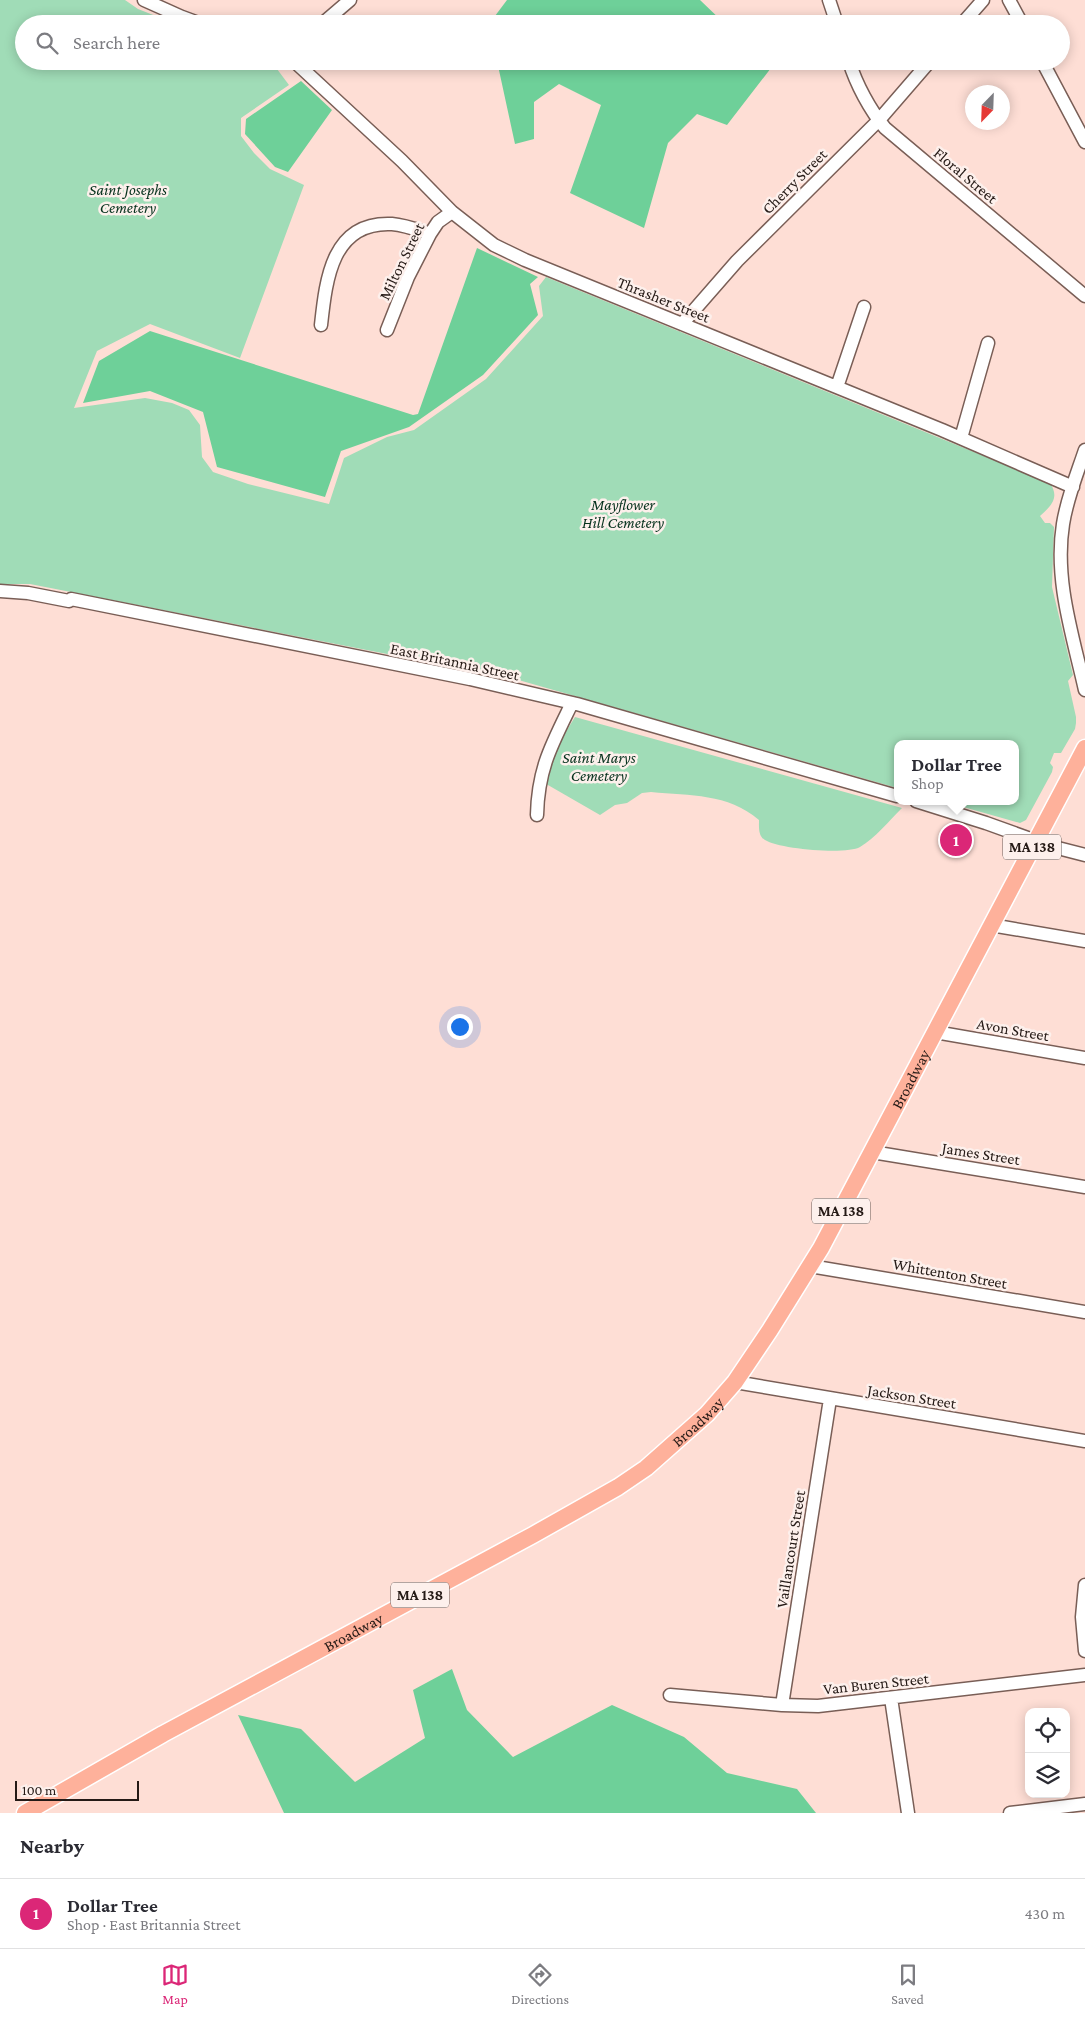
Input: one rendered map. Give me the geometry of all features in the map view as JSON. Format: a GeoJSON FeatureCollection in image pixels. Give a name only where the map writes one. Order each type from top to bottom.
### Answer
{"type":"FeatureCollection","features":[{"type":"Feature","properties":{"kind":"main road","name":"Broadway"},"geometry":{"type":"LineString","coordinates":[[25,1813],[143,1745],[541,1531],[618,1487],[646,1468],[689,1432],[707,1414],[735,1382],[810,1266],[1085,748]]}},
{"type":"Feature","properties":{"kind":"street"},"geometry":{"type":"LineString","coordinates":[[144,0],[176,15]]}},
{"type":"Feature","properties":{"kind":"street"},"geometry":{"type":"LineString","coordinates":[[332,15],[350,0]]}},
{"type":"Feature","properties":{"kind":"street"},"geometry":{"type":"LineString","coordinates":[[829,0],[834,15]]}},
{"type":"Feature","properties":{"kind":"street"},"geometry":{"type":"LineString","coordinates":[[970,15],[983,0]]}},
{"type":"Feature","properties":{"kind":"street"},"geometry":{"type":"LineString","coordinates":[[1009,0],[1017,15]]}},
{"type":"Feature","properties":{"kind":"street","name":"Thrasher Street"},"geometry":{"type":"LineString","coordinates":[[304,70],[402,160],[452,212],[487,240],[504,250],[961,438],[1073,487]]}},
{"type":"Feature","properties":{"kind":"street","name":"Floral Street"},"geometry":{"type":"LineString","coordinates":[[852,70],[858,86],[879,120],[900,142],[1085,296]]}},
{"type":"Feature","properties":{"kind":"street","name":"Cherry Street"},"geometry":{"type":"LineString","coordinates":[[682,324],[737,261],[879,120],[922,70]]}},
{"type":"Feature","properties":{"kind":"street"},"geometry":{"type":"LineString","coordinates":[[1047,70],[1085,142]]}},
{"type":"Feature","properties":{"kind":"street","name":"Milton Street"},"geometry":{"type":"LineString","coordinates":[[387,330],[408,277],[430,234],[438,222],[452,212]]}},
{"type":"Feature","properties":{"kind":"street"},"geometry":{"type":"LineString","coordinates":[[321,325],[324,297],[330,272],[336,254],[347,240],[361,230],[381,224],[399,225],[430,234]]}},
{"type":"Feature","properties":{"kind":"street"},"geometry":{"type":"LineString","coordinates":[[838,387],[864,307]]}},
{"type":"Feature","properties":{"kind":"street"},"geometry":{"type":"LineString","coordinates":[[961,438],[988,343]]}},
{"type":"Feature","properties":{"kind":"street"},"geometry":{"type":"LineString","coordinates":[[1085,450],[1073,487],[1062,534],[1064,603],[1085,690]]}},
{"type":"Feature","properties":{"kind":"street","name":"East Britannia Street"},"geometry":{"type":"LineString","coordinates":[[0,591],[28,593],[69,601],[71,599],[470,679],[572,703],[894,795]]}},
{"type":"Feature","properties":{"kind":"street"},"geometry":{"type":"LineString","coordinates":[[537,815],[537,790],[542,769],[572,703]]}},
{"type":"Feature","properties":{"kind":"street"},"geometry":{"type":"LineString","coordinates":[[929,805],[986,822],[1050,846],[1085,855]]}},
{"type":"Feature","properties":{"kind":"street"},"geometry":{"type":"LineString","coordinates":[[991,925],[1085,941]]}},
{"type":"Feature","properties":{"kind":"street","name":"Avon Street"},"geometry":{"type":"LineString","coordinates":[[935,1032],[1085,1058]]}},
{"type":"Feature","properties":{"kind":"street","name":"James Street"},"geometry":{"type":"LineString","coordinates":[[872,1152],[1085,1187]]}},
{"type":"Feature","properties":{"kind":"street","name":"Whittenton Street"},"geometry":{"type":"LineString","coordinates":[[810,1266],[1085,1312]]}},
{"type":"Feature","properties":{"kind":"street","name":"Jackson Street"},"geometry":{"type":"LineString","coordinates":[[735,1382],[1085,1441]]}},
{"type":"Feature","properties":{"kind":"street","name":"Vaillancourt Street"},"geometry":{"type":"LineString","coordinates":[[782,1705],[830,1398]]}},
{"type":"Feature","properties":{"kind":"street"},"geometry":{"type":"LineString","coordinates":[[1085,1585],[1082,1617],[1085,1651]]}},
{"type":"Feature","properties":{"kind":"street","name":"Van Buren Street"},"geometry":{"type":"LineString","coordinates":[[670,1695],[782,1705],[818,1706],[1085,1675]]}},
{"type":"Feature","properties":{"kind":"street"},"geometry":{"type":"LineString","coordinates":[[891,1698],[908,1813]]}},
{"type":"Feature","properties":{"kind":"street"},"geometry":{"type":"LineString","coordinates":[[1010,1813],[1085,1804]]}},
{"type":"Feature","properties":{"kind":"green space","name":"Mayflower Hill Cemetery"},"geometry":{"type":"Polygon","coordinates":[[[0,0],[125,0],[138,9],[153,15],[15,15],[15,70],[278,70],[289,85],[241,118],[241,136],[270,169],[304,185],[240,358],[150,324],[97,351],[74,408],[145,398],[172,403],[189,410],[200,425],[202,457],[213,472],[248,484],[329,504],[344,458],[387,437],[414,430],[486,379],[543,316],[539,286],[546,277],[1050,483],[1054,493],[1053,501],[1040,516],[1045,523],[1050,523],[1054,527],[1052,587],[1073,675],[1068,681],[1076,723],[1075,729],[1061,753],[1054,753],[1050,763],[1053,767],[1052,772],[1026,820],[1020,823],[956,805],[1019,805],[1019,740],[894,740],[894,787],[515,679],[30,584],[0,584],[0,0]]]}},
{"type":"Feature","properties":{"kind":"green space"},"geometry":{"type":"Polygon","coordinates":[[[507,0],[700,0],[716,15],[496,15],[507,0]]]}},
{"type":"Feature","properties":{"kind":"green space"},"geometry":{"type":"Polygon","coordinates":[[[499,70],[769,70],[727,125],[697,114],[668,143],[644,228],[570,193],[601,105],[559,84],[534,102],[534,139],[515,144],[499,70]]]}},
{"type":"Feature","properties":{"kind":"green space"},"geometry":{"type":"Polygon","coordinates":[[[301,81],[332,110],[288,172],[275,167],[245,134],[246,119],[301,81]]]}},
{"type":"Feature","properties":{"kind":"green space"},"geometry":{"type":"Polygon","coordinates":[[[477,248],[538,277],[530,284],[538,315],[483,375],[409,427],[341,451],[325,497],[217,467],[203,412],[150,391],[83,403],[99,361],[150,331],[413,415],[418,414],[477,248]]]}},
{"type":"Feature","properties":{"kind":"green space","name":"Saint Marys Cemetery"},"geometry":{"type":"Polygon","coordinates":[[[575,717],[902,808],[866,843],[860,847],[841,851],[812,850],[784,846],[765,840],[759,831],[759,820],[747,811],[734,805],[708,797],[651,792],[642,793],[627,803],[615,805],[600,815],[541,781],[560,741],[575,717]]]}},
{"type":"Feature","properties":{"kind":"green space"},"geometry":{"type":"Polygon","coordinates":[[[452,1669],[467,1710],[513,1757],[612,1705],[684,1737],[727,1773],[797,1789],[816,1813],[284,1813],[238,1715],[301,1729],[355,1782],[425,1738],[413,1690],[452,1669]]]}},
{"type":"Feature","properties":{"kind":"place","name":"Dollar Tree"},"geometry":{"type":"Point","coordinates":[956,840]}},
{"type":"Feature","properties":{"kind":"park label","name":"Saint Josephs Cemetery"},"geometry":{"type":"Point","coordinates":[128,198]}}]}
